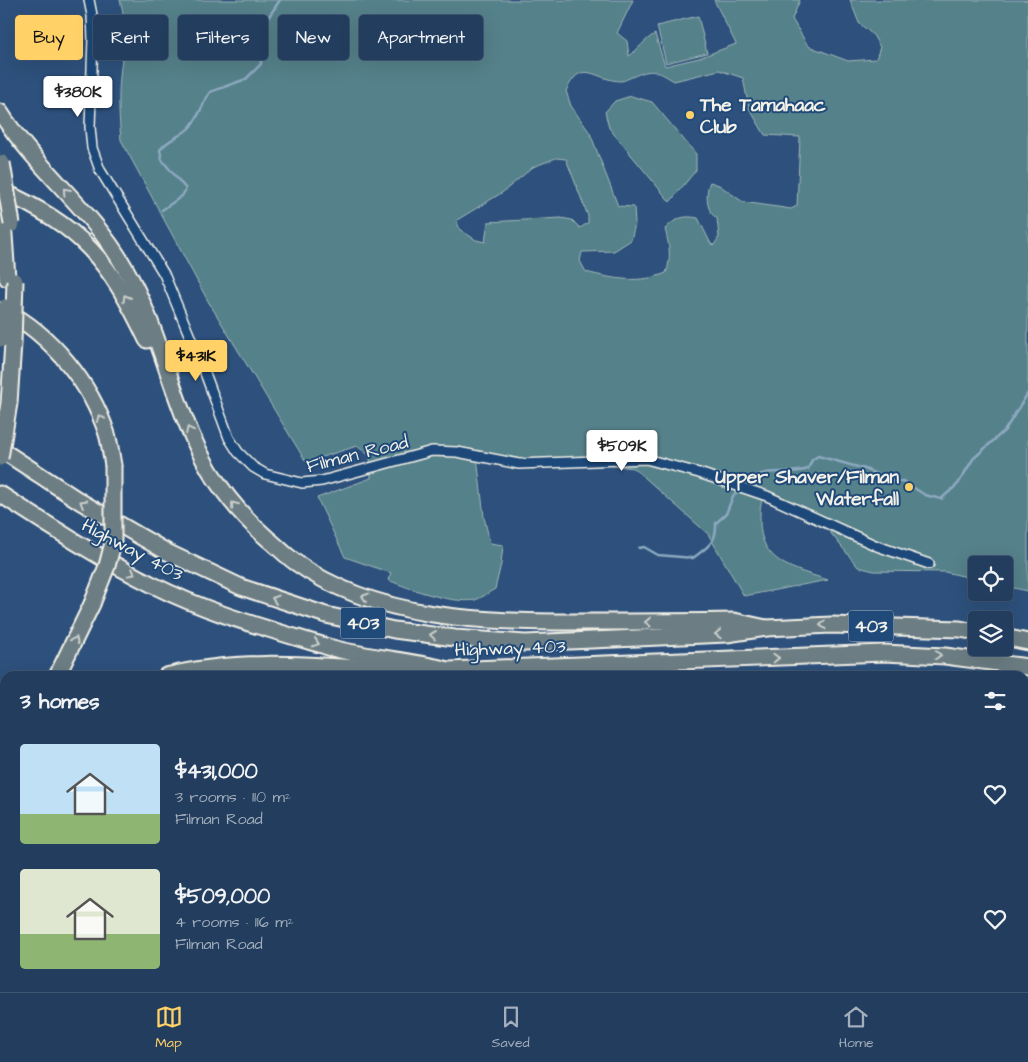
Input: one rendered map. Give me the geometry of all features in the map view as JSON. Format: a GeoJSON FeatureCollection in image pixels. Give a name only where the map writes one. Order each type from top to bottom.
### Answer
{"type":"FeatureCollection","features":[{"type":"Feature","properties":{"kind":"highway"},"geometry":{"type":"LineString","coordinates":[[0,112],[13,132],[87,214],[125,267],[143,304],[183,416],[209,470],[234,506],[294,561],[330,583],[360,596],[432,614],[508,621],[734,620],[766,628]]}},
{"type":"Feature","properties":{"kind":"highway"},"geometry":{"type":"LineString","coordinates":[[0,458],[8,404],[5,344],[11,280],[12,224],[1,159]]}},
{"type":"Feature","properties":{"kind":"highway"},"geometry":{"type":"LineString","coordinates":[[0,191],[52,216],[98,256],[113,276],[133,311],[172,388]]}},
{"type":"Feature","properties":{"kind":"highway"},"geometry":{"type":"LineString","coordinates":[[0,191],[11,280]]}},
{"type":"Feature","properties":{"kind":"highway"},"geometry":{"type":"LineString","coordinates":[[0,307],[21,318],[63,357],[93,401],[107,435],[113,464],[113,543],[107,566],[92,604],[59,671]]}},
{"type":"Feature","properties":{"kind":"highway","name":"Highway 403"},"geometry":{"type":"LineString","coordinates":[[0,449],[81,502],[167,552],[241,588],[326,615],[394,630],[455,638],[525,643],[727,634],[766,628],[832,625],[968,630]]}},
{"type":"Feature","properties":{"kind":"highway","name":"Highway 403"},"geometry":{"type":"LineString","coordinates":[[0,494],[66,537],[154,586],[219,612],[327,647],[423,663],[448,670],[884,653],[945,656],[1028,667]]}},
{"type":"Feature","properties":{"kind":"highway"},"geometry":{"type":"LineString","coordinates":[[1013,639],[1028,642]]}},
{"type":"Feature","properties":{"kind":"highway"},"geometry":{"type":"LineString","coordinates":[[189,671],[212,666],[239,664],[401,671]]}},
{"type":"Feature","properties":{"kind":"highway"},"geometry":{"type":"LineString","coordinates":[[434,671],[448,670]]}},
{"type":"Feature","properties":{"kind":"street","name":"Filman Road"},"geometry":{"type":"LineString","coordinates":[[88,0],[92,15],[93,39],[90,127],[92,148],[100,170],[164,274],[205,373],[229,438],[238,452],[265,474],[302,483],[316,482],[432,451],[457,452],[519,464],[646,459],[700,473],[767,496],[877,546],[929,564]]}},
{"type":"Feature","properties":{"kind":"green space"},"geometry":{"type":"Polygon","coordinates":[[[120,0],[633,0],[617,33],[627,41],[629,56],[655,34],[665,66],[699,58],[736,44],[714,0],[800,0],[792,19],[808,46],[848,61],[876,59],[880,47],[873,35],[859,23],[850,0],[1028,0],[1028,591],[1013,588],[1013,556],[968,556],[968,577],[945,572],[874,571],[858,567],[821,521],[766,493],[760,508],[761,534],[765,546],[781,562],[828,580],[744,596],[708,534],[634,468],[566,461],[517,467],[477,457],[484,517],[490,543],[503,545],[495,589],[478,599],[455,600],[419,591],[388,580],[391,573],[345,557],[317,498],[371,478],[370,456],[357,446],[306,462],[208,301],[121,140],[119,101],[122,60],[168,60],[168,15],[123,15],[120,0]],[[719,70],[674,81],[663,74],[649,71],[621,81],[584,72],[572,81],[566,91],[571,106],[590,133],[618,206],[634,207],[635,224],[631,240],[614,251],[582,252],[580,261],[586,272],[626,279],[646,278],[666,273],[669,246],[665,229],[676,220],[684,217],[698,218],[711,244],[714,245],[719,237],[717,218],[711,212],[708,202],[707,191],[710,182],[719,185],[743,202],[791,209],[797,206],[800,137],[765,135],[749,108],[743,78],[719,70]],[[556,158],[533,167],[503,192],[457,220],[459,229],[476,240],[485,242],[488,222],[561,218],[572,220],[580,228],[588,223],[588,216],[566,159],[556,158]]]}},
{"type":"Feature","properties":{"kind":"green space"},"geometry":{"type":"Polygon","coordinates":[[[698,16],[707,53],[666,63],[657,26],[698,16]]]}},
{"type":"Feature","properties":{"kind":"green space"},"geometry":{"type":"Polygon","coordinates":[[[631,96],[652,102],[696,154],[696,170],[670,202],[609,128],[605,112],[615,101],[631,96]]]}},
{"type":"Feature","properties":{"kind":"waterway"},"geometry":{"type":"LineString","coordinates":[[162,210],[182,196],[186,189],[162,160],[160,150],[166,143],[190,127],[210,92],[246,79],[261,64],[262,27],[280,0]]}},
{"type":"Feature","properties":{"kind":"waterway"},"geometry":{"type":"LineString","coordinates":[[749,481],[755,476],[769,472],[793,472],[808,469],[812,460],[818,456],[865,469],[894,482],[903,481],[925,495],[941,499],[958,484],[973,459],[1005,430],[1028,393]]}},
{"type":"Feature","properties":{"kind":"waterway"},"geometry":{"type":"LineString","coordinates":[[639,548],[644,547],[658,555],[693,558],[713,540],[716,523],[726,514],[733,496],[738,491]]}},
{"type":"Feature","properties":{"kind":"place","name":"The Tamahaac Club"},"geometry":{"type":"Point","coordinates":[690,115]}},
{"type":"Feature","properties":{"kind":"place","name":"Upper Shaver/Filman Waterfall"},"geometry":{"type":"Point","coordinates":[909,487]}}]}
